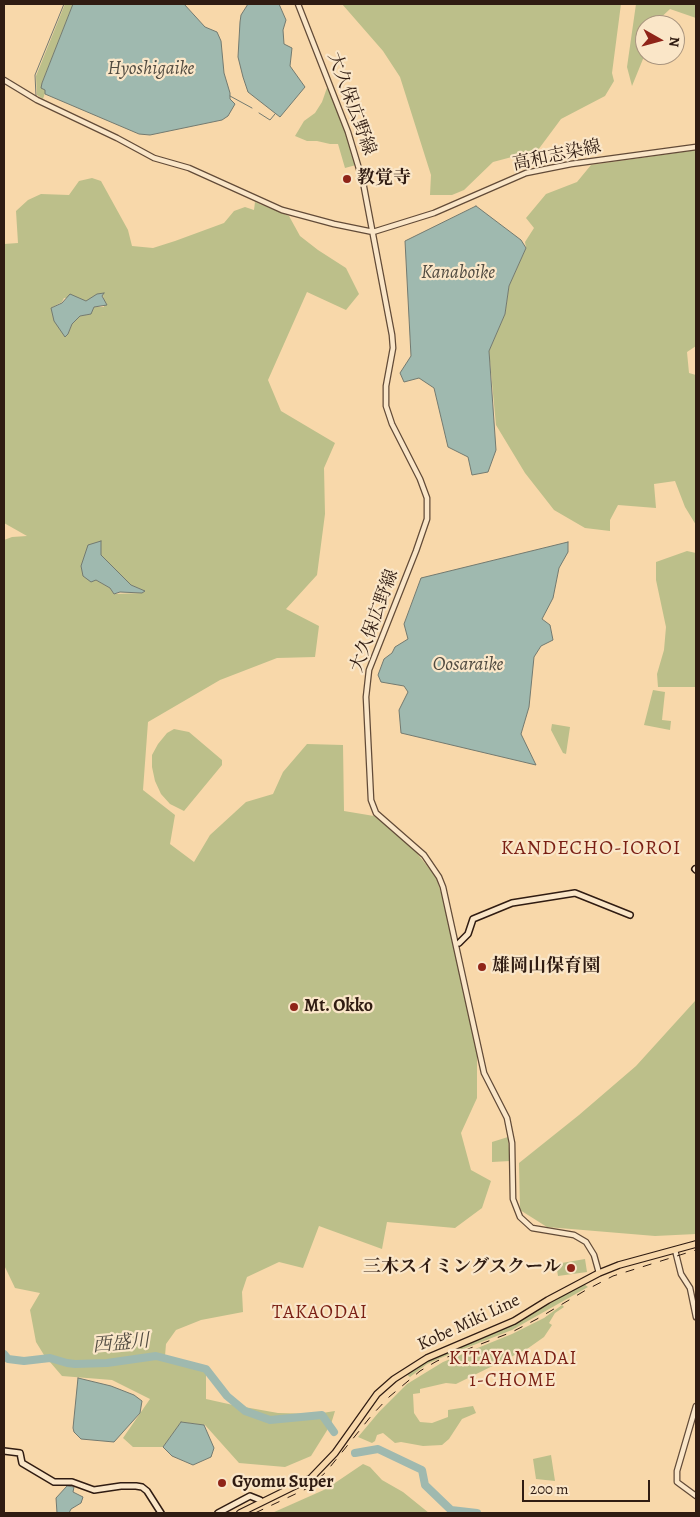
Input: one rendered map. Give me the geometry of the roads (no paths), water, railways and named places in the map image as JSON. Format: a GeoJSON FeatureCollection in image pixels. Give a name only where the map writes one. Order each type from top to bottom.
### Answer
{"type":"FeatureCollection","features":[{"type":"Feature","properties":{"kind":"main road"},"geometry":{"type":"LineString","coordinates":[[459,943],[468,934],[473,919],[512,903],[575,893],[630,915]]}},
{"type":"Feature","properties":{"kind":"main road","name":"Kobe Miki Line"},"geometry":{"type":"LineString","coordinates":[[240,1513],[311,1478],[335,1453],[377,1394],[394,1379],[427,1358],[514,1321],[548,1300],[599,1273],[619,1265],[696,1244]]}},
{"type":"Feature","properties":{"kind":"main road"},"geometry":{"type":"LineString","coordinates":[[4,1451],[20,1453],[22,1463],[54,1482],[72,1482],[94,1490],[129,1486],[142,1488],[147,1491],[161,1513]]}},
{"type":"Feature","properties":{"kind":"main road"},"geometry":{"type":"LineString","coordinates":[[218,1513],[250,1496],[261,1501]]}},
{"type":"Feature","properties":{"kind":"street","name":"大久保広野線"},"geometry":{"type":"LineString","coordinates":[[298,4],[348,132],[363,182],[392,334],[393,348],[386,386],[386,406],[392,424],[420,479],[427,498],[427,519],[369,670],[366,697],[371,800],[376,813],[424,855],[439,877],[443,887],[484,1074],[507,1118],[512,1143],[513,1199],[520,1217],[532,1228],[574,1235],[586,1242],[594,1255],[599,1273]]}},
{"type":"Feature","properties":{"kind":"street"},"geometry":{"type":"LineString","coordinates":[[4,80],[37,100],[154,158],[189,168],[282,210],[373,232]]}},
{"type":"Feature","properties":{"kind":"street","name":"高和志染線"},"geometry":{"type":"LineString","coordinates":[[373,232],[434,213],[526,173],[571,164],[696,147]]}},
{"type":"Feature","properties":{"kind":"street"},"geometry":{"type":"LineString","coordinates":[[675,1250],[681,1274],[694,1294],[696,1317]]}},
{"type":"Feature","properties":{"kind":"street"},"geometry":{"type":"LineString","coordinates":[[696,1406],[676,1471],[677,1482],[696,1496]]}},
{"type":"Feature","properties":{"kind":"water","name":"Hyoshigaike"},"geometry":{"type":"Polygon","coordinates":[[[73,4],[184,4],[205,27],[217,32],[221,41],[224,73],[230,99],[235,104],[228,116],[222,120],[150,135],[139,134],[45,94],[45,90],[41,88],[42,83],[73,4]]]}},
{"type":"Feature","properties":{"kind":"water"},"geometry":{"type":"Polygon","coordinates":[[[248,4],[279,4],[286,20],[283,30],[284,44],[292,48],[290,66],[305,87],[280,117],[248,92],[243,77],[238,57],[240,22],[241,15],[248,4]]]}},
{"type":"Feature","properties":{"kind":"water","name":"Kanaboike"},"geometry":{"type":"Polygon","coordinates":[[[476,206],[521,240],[526,248],[509,286],[505,314],[489,351],[496,450],[488,472],[472,475],[468,457],[448,447],[434,388],[419,378],[404,382],[400,373],[411,356],[405,241],[476,206]]]}},
{"type":"Feature","properties":{"kind":"water"},"geometry":{"type":"Polygon","coordinates":[[[104,293],[102,296],[107,305],[94,307],[91,314],[80,316],[72,324],[65,337],[54,321],[51,308],[62,303],[70,294],[86,301],[97,294],[104,293]]]}},
{"type":"Feature","properties":{"kind":"water"},"geometry":{"type":"Polygon","coordinates":[[[101,541],[101,555],[131,585],[145,591],[142,593],[120,592],[114,594],[110,588],[96,580],[91,582],[83,576],[81,566],[88,545],[101,541]]]}},
{"type":"Feature","properties":{"kind":"water","name":"Oosaraike"},"geometry":{"type":"Polygon","coordinates":[[[568,542],[568,552],[559,568],[553,598],[542,619],[550,625],[553,640],[541,646],[534,657],[529,707],[521,734],[536,765],[401,733],[399,710],[408,692],[404,686],[381,682],[378,675],[384,659],[392,653],[395,647],[408,639],[404,624],[421,578],[568,542]]]}},
{"type":"Feature","properties":{"kind":"water"},"geometry":{"type":"Polygon","coordinates":[[[78,1378],[111,1386],[134,1395],[142,1401],[140,1413],[114,1442],[81,1439],[74,1432],[78,1378]]]}},
{"type":"Feature","properties":{"kind":"water"},"geometry":{"type":"Polygon","coordinates":[[[181,1422],[204,1425],[214,1448],[211,1457],[193,1465],[172,1456],[163,1447],[181,1422]]]}},
{"type":"Feature","properties":{"kind":"water"},"geometry":{"type":"Polygon","coordinates":[[[67,1486],[74,1487],[73,1492],[83,1497],[81,1503],[71,1509],[69,1513],[57,1513],[56,1498],[67,1486]]]}},
{"type":"Feature","properties":{"kind":"waterway"},"geometry":{"type":"LineString","coordinates":[[36,96],[35,75],[64,4]]}},
{"type":"Feature","properties":{"kind":"waterway"},"geometry":{"type":"LineString","coordinates":[[230,96],[252,108]]}},
{"type":"Feature","properties":{"kind":"waterway"},"geometry":{"type":"LineString","coordinates":[[259,113],[270,120],[275,114]]}},
{"type":"Feature","properties":{"kind":"waterway","name":"西盛川"},"geometry":{"type":"LineString","coordinates":[[4,1354],[8,1359],[24,1361],[50,1358],[75,1364],[107,1363],[156,1356],[206,1369],[227,1396],[245,1411],[270,1420],[322,1415],[334,1432]]}},
{"type":"Feature","properties":{"kind":"waterway","name":"西盛川"},"geometry":{"type":"LineString","coordinates":[[355,1453],[378,1449],[422,1470],[425,1485],[451,1510],[477,1513]]}},
{"type":"Feature","properties":{"kind":"railway"},"geometry":{"type":"LineString","coordinates":[[255,1513],[306,1489],[314,1483],[326,1472],[389,1397],[420,1371],[437,1361],[512,1332],[613,1276],[696,1250]]}},
{"type":"Feature","properties":{"kind":"place","name":"教覚寺"},"geometry":{"type":"Point","coordinates":[347,179]}},
{"type":"Feature","properties":{"kind":"place","name":"雄岡山保育園"},"geometry":{"type":"Point","coordinates":[482,967]}},
{"type":"Feature","properties":{"kind":"place","name":"Mt. Okko"},"geometry":{"type":"Point","coordinates":[294,1007]}},
{"type":"Feature","properties":{"kind":"place","name":"三木スイミングスクール"},"geometry":{"type":"Point","coordinates":[571,1268]}},
{"type":"Feature","properties":{"kind":"place","name":"Gyomu Super"},"geometry":{"type":"Point","coordinates":[222,1483]}},
{"type":"Feature","properties":{"kind":"district","name":"KANDECHO-IOROI"},"geometry":{"type":"Point","coordinates":[591,849]}},
{"type":"Feature","properties":{"kind":"district","name":"TAKAODAI"},"geometry":{"type":"Point","coordinates":[320,1313]}},
{"type":"Feature","properties":{"kind":"district","name":"KITAYAMADAI 1-CHOME"},"geometry":{"type":"Point","coordinates":[513,1370]}}]}
